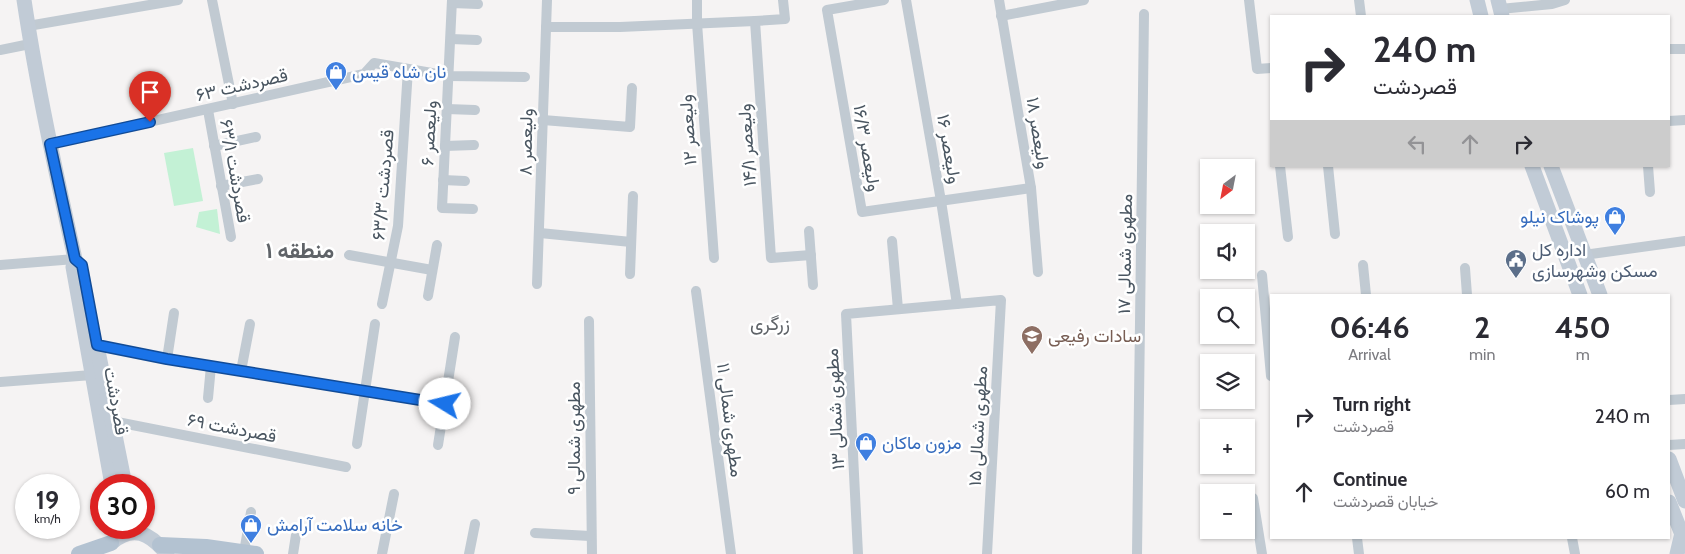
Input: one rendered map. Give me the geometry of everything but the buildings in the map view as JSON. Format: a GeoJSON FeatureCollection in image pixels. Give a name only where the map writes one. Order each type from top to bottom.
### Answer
{"type":"FeatureCollection","features":[{"type":"Feature","properties":{"kind":"main road"},"geometry":{"type":"LineString","coordinates":[[24,0],[30,44],[75,259]]}},
{"type":"Feature","properties":{"kind":"main road"},"geometry":{"type":"LineString","coordinates":[[1478,0],[1481,15]]}},
{"type":"Feature","properties":{"kind":"main road"},"geometry":{"type":"LineString","coordinates":[[1532,167],[1580,294]]}},
{"type":"Feature","properties":{"kind":"main road"},"geometry":{"type":"LineString","coordinates":[[1551,167],[1600,294]]}},
{"type":"Feature","properties":{"kind":"main road","name":"قصردشت"},"geometry":{"type":"LineString","coordinates":[[110,474],[73,267],[75,259],[82,265],[123,474]]}},
{"type":"Feature","properties":{"kind":"main road"},"geometry":{"type":"LineString","coordinates":[[1670,462],[1685,501]]}},
{"type":"Feature","properties":{"kind":"main road"},"geometry":{"type":"LineString","coordinates":[[1670,504],[1683,537],[1678,554]]}},
{"type":"Feature","properties":{"kind":"main road"},"geometry":{"type":"LineString","coordinates":[[152,539],[164,550],[206,547],[250,553]]}},
{"type":"Feature","properties":{"kind":"main road"},"geometry":{"type":"LineString","coordinates":[[80,554],[111,542]]}},
{"type":"Feature","properties":{"kind":"street"},"geometry":{"type":"LineString","coordinates":[[28,26],[178,0]]}},
{"type":"Feature","properties":{"kind":"street"},"geometry":{"type":"LineString","coordinates":[[212,0],[232,104]]}},
{"type":"Feature","properties":{"kind":"street","name":"۸ ولیعصر"},"geometry":{"type":"LineString","coordinates":[[537,284],[547,0]]}},
{"type":"Feature","properties":{"kind":"street","name":"۱۲ ولیعصر"},"geometry":{"type":"LineString","coordinates":[[697,0],[697,23],[714,258]]}},
{"type":"Feature","properties":{"kind":"street"},"geometry":{"type":"LineString","coordinates":[[546,27],[620,27],[785,19],[783,0]]}},
{"type":"Feature","properties":{"kind":"street","name":"۱۶/۳ ولیعصر"},"geometry":{"type":"LineString","coordinates":[[884,0],[827,10],[862,212],[941,200]]}},
{"type":"Feature","properties":{"kind":"street","name":"۱۶ ولیعصر"},"geometry":{"type":"LineString","coordinates":[[906,0],[957,304]]}},
{"type":"Feature","properties":{"kind":"street","name":"۱۸ ولیعصر"},"geometry":{"type":"LineString","coordinates":[[999,0],[1031,188],[1038,272]]}},
{"type":"Feature","properties":{"kind":"street"},"geometry":{"type":"LineString","coordinates":[[1001,16],[1084,0]]}},
{"type":"Feature","properties":{"kind":"street"},"geometry":{"type":"LineString","coordinates":[[1249,0],[1257,69],[1270,68]]}},
{"type":"Feature","properties":{"kind":"street"},"geometry":{"type":"LineString","coordinates":[[1359,0],[1361,15]]}},
{"type":"Feature","properties":{"kind":"street"},"geometry":{"type":"LineString","coordinates":[[1500,8],[1552,4],[1565,0]]}},
{"type":"Feature","properties":{"kind":"street"},"geometry":{"type":"LineString","coordinates":[[452,1],[478,4]]}},
{"type":"Feature","properties":{"kind":"street","name":"۶ ولیعصر"},"geometry":{"type":"LineString","coordinates":[[452,1],[442,208],[473,209]]}},
{"type":"Feature","properties":{"kind":"street","name":"۱۷ مطهری شمالی"},"geometry":{"type":"LineString","coordinates":[[1137,554],[1144,14]]}},
{"type":"Feature","properties":{"kind":"street","name":"۱۴/۱ ولیعصر"},"geometry":{"type":"LineString","coordinates":[[755,21],[771,258],[811,255]]}},
{"type":"Feature","properties":{"kind":"street"},"geometry":{"type":"LineString","coordinates":[[451,39],[478,40]]}},
{"type":"Feature","properties":{"kind":"street"},"geometry":{"type":"LineString","coordinates":[[0,50],[30,44]]}},
{"type":"Feature","properties":{"kind":"street"},"geometry":{"type":"LineString","coordinates":[[1670,49],[1685,49]]}},
{"type":"Feature","properties":{"kind":"street","name":"۶۳ قصردشت"},"geometry":{"type":"LineString","coordinates":[[50,144],[364,74],[374,63],[408,69]]}},
{"type":"Feature","properties":{"kind":"street"},"geometry":{"type":"LineString","coordinates":[[408,69],[449,76],[525,76]]}},
{"type":"Feature","properties":{"kind":"street","name":"۶۳/۳ قصردشت"},"geometry":{"type":"LineString","coordinates":[[382,304],[398,226],[408,69]]}},
{"type":"Feature","properties":{"kind":"street"},"geometry":{"type":"LineString","coordinates":[[543,120],[630,127],[632,88]]}},
{"type":"Feature","properties":{"kind":"street"},"geometry":{"type":"LineString","coordinates":[[447,109],[475,110]]}},
{"type":"Feature","properties":{"kind":"street","name":"۶۳/۱ قصردشت"},"geometry":{"type":"LineString","coordinates":[[208,110],[231,237]]}},
{"type":"Feature","properties":{"kind":"street"},"geometry":{"type":"LineString","coordinates":[[1670,121],[1685,120]]}},
{"type":"Feature","properties":{"kind":"street"},"geometry":{"type":"LineString","coordinates":[[214,146],[256,137]]}},
{"type":"Feature","properties":{"kind":"street"},"geometry":{"type":"LineString","coordinates":[[445,146],[474,145]]}},
{"type":"Feature","properties":{"kind":"street"},"geometry":{"type":"LineString","coordinates":[[1280,167],[1288,237]]}},
{"type":"Feature","properties":{"kind":"street"},"geometry":{"type":"LineString","coordinates":[[1328,167],[1335,234]]}},
{"type":"Feature","properties":{"kind":"street"},"geometry":{"type":"LineString","coordinates":[[1648,167],[1650,192]]}},
{"type":"Feature","properties":{"kind":"street"},"geometry":{"type":"LineString","coordinates":[[221,186],[258,179]]}},
{"type":"Feature","properties":{"kind":"street"},"geometry":{"type":"LineString","coordinates":[[443,180],[465,181]]}},
{"type":"Feature","properties":{"kind":"street"},"geometry":{"type":"LineString","coordinates":[[941,200],[1031,188]]}},
{"type":"Feature","properties":{"kind":"street"},"geometry":{"type":"LineString","coordinates":[[630,274],[633,196]]}},
{"type":"Feature","properties":{"kind":"street"},"geometry":{"type":"LineString","coordinates":[[808,231],[813,285]]}},
{"type":"Feature","properties":{"kind":"street"},"geometry":{"type":"LineString","coordinates":[[540,233],[630,242]]}},
{"type":"Feature","properties":{"kind":"street"},"geometry":{"type":"LineString","coordinates":[[892,241],[898,309],[957,304]]}},
{"type":"Feature","properties":{"kind":"street"},"geometry":{"type":"LineString","coordinates":[[1584,255],[1685,241]]}},
{"type":"Feature","properties":{"kind":"street"},"geometry":{"type":"LineString","coordinates":[[428,296],[437,245]]}},
{"type":"Feature","properties":{"kind":"street"},"geometry":{"type":"LineString","coordinates":[[349,255],[432,270]]}},
{"type":"Feature","properties":{"kind":"street"},"geometry":{"type":"LineString","coordinates":[[0,265],[75,259]]}},
{"type":"Feature","properties":{"kind":"street"},"geometry":{"type":"LineString","coordinates":[[1363,265],[1366,294]]}},
{"type":"Feature","properties":{"kind":"street"},"geometry":{"type":"LineString","coordinates":[[1465,268],[1467,294]]}},
{"type":"Feature","properties":{"kind":"street"},"geometry":{"type":"LineString","coordinates":[[1262,275],[1270,364]]}},
{"type":"Feature","properties":{"kind":"street","name":"۱۱ مطهری شمالی"},"geometry":{"type":"LineString","coordinates":[[696,291],[730,554]]}},
{"type":"Feature","properties":{"kind":"street","name":"۱۵ مطهری شمالی"},"geometry":{"type":"LineString","coordinates":[[957,304],[1001,300],[987,554]]}},
{"type":"Feature","properties":{"kind":"street","name":"۱۳ مطهری شمالی"},"geometry":{"type":"LineString","coordinates":[[858,554],[846,314],[898,309]]}},
{"type":"Feature","properties":{"kind":"street"},"geometry":{"type":"LineString","coordinates":[[167,359],[174,313]]}},
{"type":"Feature","properties":{"kind":"street","name":"۹ مطهری شمالی"},"geometry":{"type":"LineString","coordinates":[[589,321],[590,536],[592,554]]}},
{"type":"Feature","properties":{"kind":"street"},"geometry":{"type":"LineString","coordinates":[[241,371],[250,324]]}},
{"type":"Feature","properties":{"kind":"street"},"geometry":{"type":"LineString","coordinates":[[357,444],[375,324]]}},
{"type":"Feature","properties":{"kind":"street"},"geometry":{"type":"LineString","coordinates":[[438,445],[455,337]]}},
{"type":"Feature","properties":{"kind":"street"},"geometry":{"type":"LineString","coordinates":[[97,345],[167,359],[445,404]]}},
{"type":"Feature","properties":{"kind":"street"},"geometry":{"type":"LineString","coordinates":[[208,398],[211,366]]}},
{"type":"Feature","properties":{"kind":"street"},"geometry":{"type":"LineString","coordinates":[[0,382],[92,375]]}},
{"type":"Feature","properties":{"kind":"street"},"geometry":{"type":"LineString","coordinates":[[1670,400],[1685,399]]}},
{"type":"Feature","properties":{"kind":"street","name":"۶۹ قصردشت"},"geometry":{"type":"LineString","coordinates":[[112,421],[346,467]]}},
{"type":"Feature","properties":{"kind":"street"},"geometry":{"type":"LineString","coordinates":[[1670,445],[1685,444]]}},
{"type":"Feature","properties":{"kind":"street"},"geometry":{"type":"LineString","coordinates":[[382,554],[394,494]]}},
{"type":"Feature","properties":{"kind":"street"},"geometry":{"type":"LineString","coordinates":[[1255,510],[1262,554]]}},
{"type":"Feature","properties":{"kind":"street"},"geometry":{"type":"LineString","coordinates":[[250,553],[251,512]]}},
{"type":"Feature","properties":{"kind":"street"},"geometry":{"type":"LineString","coordinates":[[469,554],[475,524]]}},
{"type":"Feature","properties":{"kind":"street"},"geometry":{"type":"LineString","coordinates":[[535,533],[590,536]]}},
{"type":"Feature","properties":{"kind":"street"},"geometry":{"type":"LineString","coordinates":[[293,554],[296,535]]}},
{"type":"Feature","properties":{"kind":"street"},"geometry":{"type":"LineString","coordinates":[[1356,539],[1359,554]]}},
{"type":"Feature","properties":{"kind":"street"},"geometry":{"type":"LineString","coordinates":[[1572,539],[1575,554]]}},
{"type":"Feature","properties":{"kind":"green space"},"geometry":{"type":"Polygon","coordinates":[[[193,148],[203,201],[174,206],[164,153],[193,148]]]}},
{"type":"Feature","properties":{"kind":"green space"},"geometry":{"type":"Polygon","coordinates":[[[217,209],[220,234],[196,227],[199,212],[217,209]]]}},
{"type":"Feature","properties":{"kind":"place","name":"نان شاه قیس"},"geometry":{"type":"Point","coordinates":[336,91]}},
{"type":"Feature","properties":{"kind":"place","name":"پوشاک نیلو"},"geometry":{"type":"Point","coordinates":[1615,236]}},
{"type":"Feature","properties":{"kind":"place","name":"اداره کل مسکن وشهرسازی"},"geometry":{"type":"Point","coordinates":[1516,279]}},
{"type":"Feature","properties":{"kind":"place","name":"سادات رفیعی"},"geometry":{"type":"Point","coordinates":[1032,355]}},
{"type":"Feature","properties":{"kind":"place","name":"مزون ماکان"},"geometry":{"type":"Point","coordinates":[866,462]}},
{"type":"Feature","properties":{"kind":"place","name":"خانه سلامت آرامش"},"geometry":{"type":"Point","coordinates":[251,544]}},
{"type":"Feature","properties":{"kind":"district","name":"منطقه ۱"},"geometry":{"type":"Point","coordinates":[300,250]}},
{"type":"Feature","properties":{"kind":"district","name":"زرگری"},"geometry":{"type":"Point","coordinates":[770,323]}},
{"type":"Feature","properties":{"kind":"route"},"geometry":{"type":"LineString","coordinates":[[150,122],[50,144],[75,259],[82,265],[97,345],[167,359],[445,404]]}}]}
